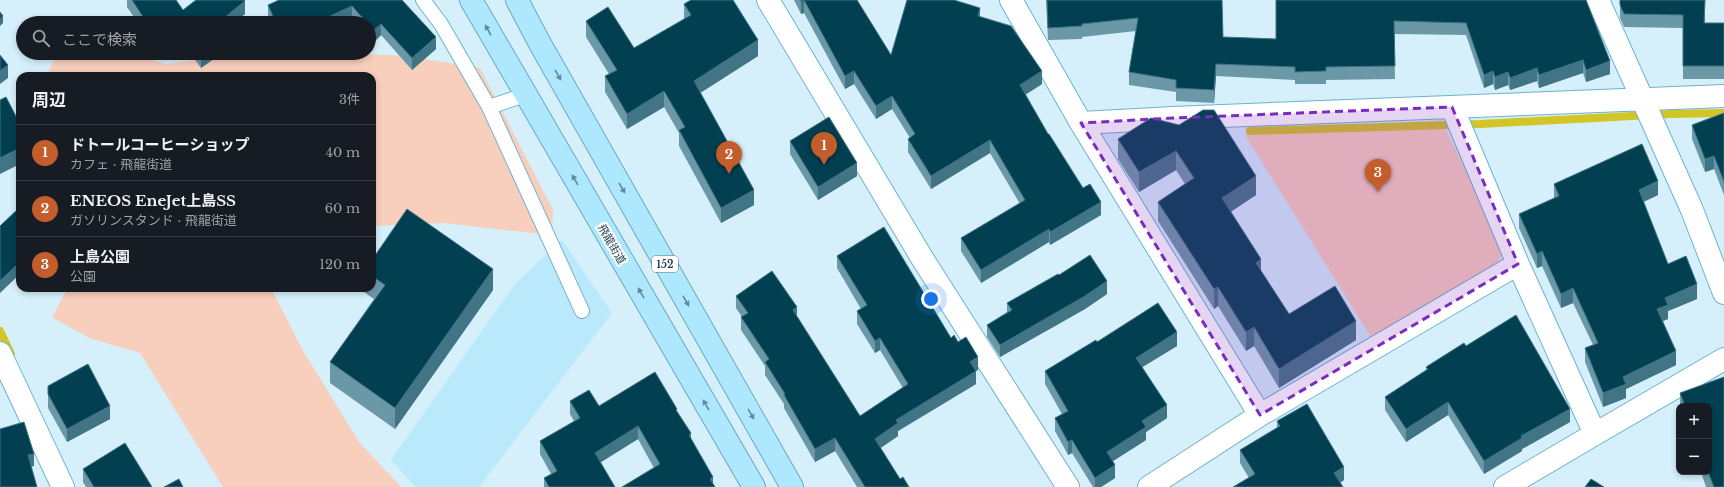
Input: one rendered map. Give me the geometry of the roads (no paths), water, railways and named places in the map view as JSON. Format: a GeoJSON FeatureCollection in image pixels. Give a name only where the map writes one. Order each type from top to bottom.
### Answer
{"type":"FeatureCollection","features":[{"type":"Feature","properties":{"kind":"highway","name":"飛龍街道"},"geometry":{"type":"LineString","coordinates":[[471,0],[754,487]]}},
{"type":"Feature","properties":{"kind":"highway","name":"152"},"geometry":{"type":"LineString","coordinates":[[517,0],[538,42],[792,487]]}},
{"type":"Feature","properties":{"kind":"street"},"geometry":{"type":"LineString","coordinates":[[768,0],[922,258],[1068,487]]}},
{"type":"Feature","properties":{"kind":"street"},"geometry":{"type":"LineString","coordinates":[[1011,0],[1081,123],[1260,415]]}},
{"type":"Feature","properties":{"kind":"street"},"geometry":{"type":"LineString","coordinates":[[1598,0],[1692,210],[1724,292]]}},
{"type":"Feature","properties":{"kind":"street"},"geometry":{"type":"LineString","coordinates":[[1081,123],[1173,118],[1458,120],[1559,102],[1648,111],[1724,96]]}},
{"type":"Feature","properties":{"kind":"street"},"geometry":{"type":"LineString","coordinates":[[1458,120],[1518,264],[1595,434]]}},
{"type":"Feature","properties":{"kind":"street"},"geometry":{"type":"LineString","coordinates":[[1150,487],[1260,415],[1518,264]]}},
{"type":"Feature","properties":{"kind":"street"},"geometry":{"type":"LineString","coordinates":[[0,353],[63,487]]}},
{"type":"Feature","properties":{"kind":"street"},"geometry":{"type":"LineString","coordinates":[[1505,487],[1724,359]]}},
{"type":"Feature","properties":{"kind":"lane"},"geometry":{"type":"LineString","coordinates":[[423,0],[441,24],[489,107],[582,311]]}},
{"type":"Feature","properties":{"kind":"lane"},"geometry":{"type":"LineString","coordinates":[[489,107],[526,95]]}},
{"type":"Feature","properties":{"kind":"waterway"},"geometry":{"type":"LineString","coordinates":[[1250,131],[1480,124],[1670,114],[1724,113]]}},
{"type":"Feature","properties":{"kind":"waterway"},"geometry":{"type":"LineString","coordinates":[[0,331],[11,354]]}},
{"type":"Feature","properties":{"kind":"place","name":"ドトールコーヒーショップ"},"geometry":{"type":"Point","coordinates":[824,165]}},
{"type":"Feature","properties":{"kind":"place","name":"ENEOS EneJet上島SS"},"geometry":{"type":"Point","coordinates":[729,174]}},
{"type":"Feature","properties":{"kind":"place","name":"上島公園"},"geometry":{"type":"Point","coordinates":[1378,192]}}]}
